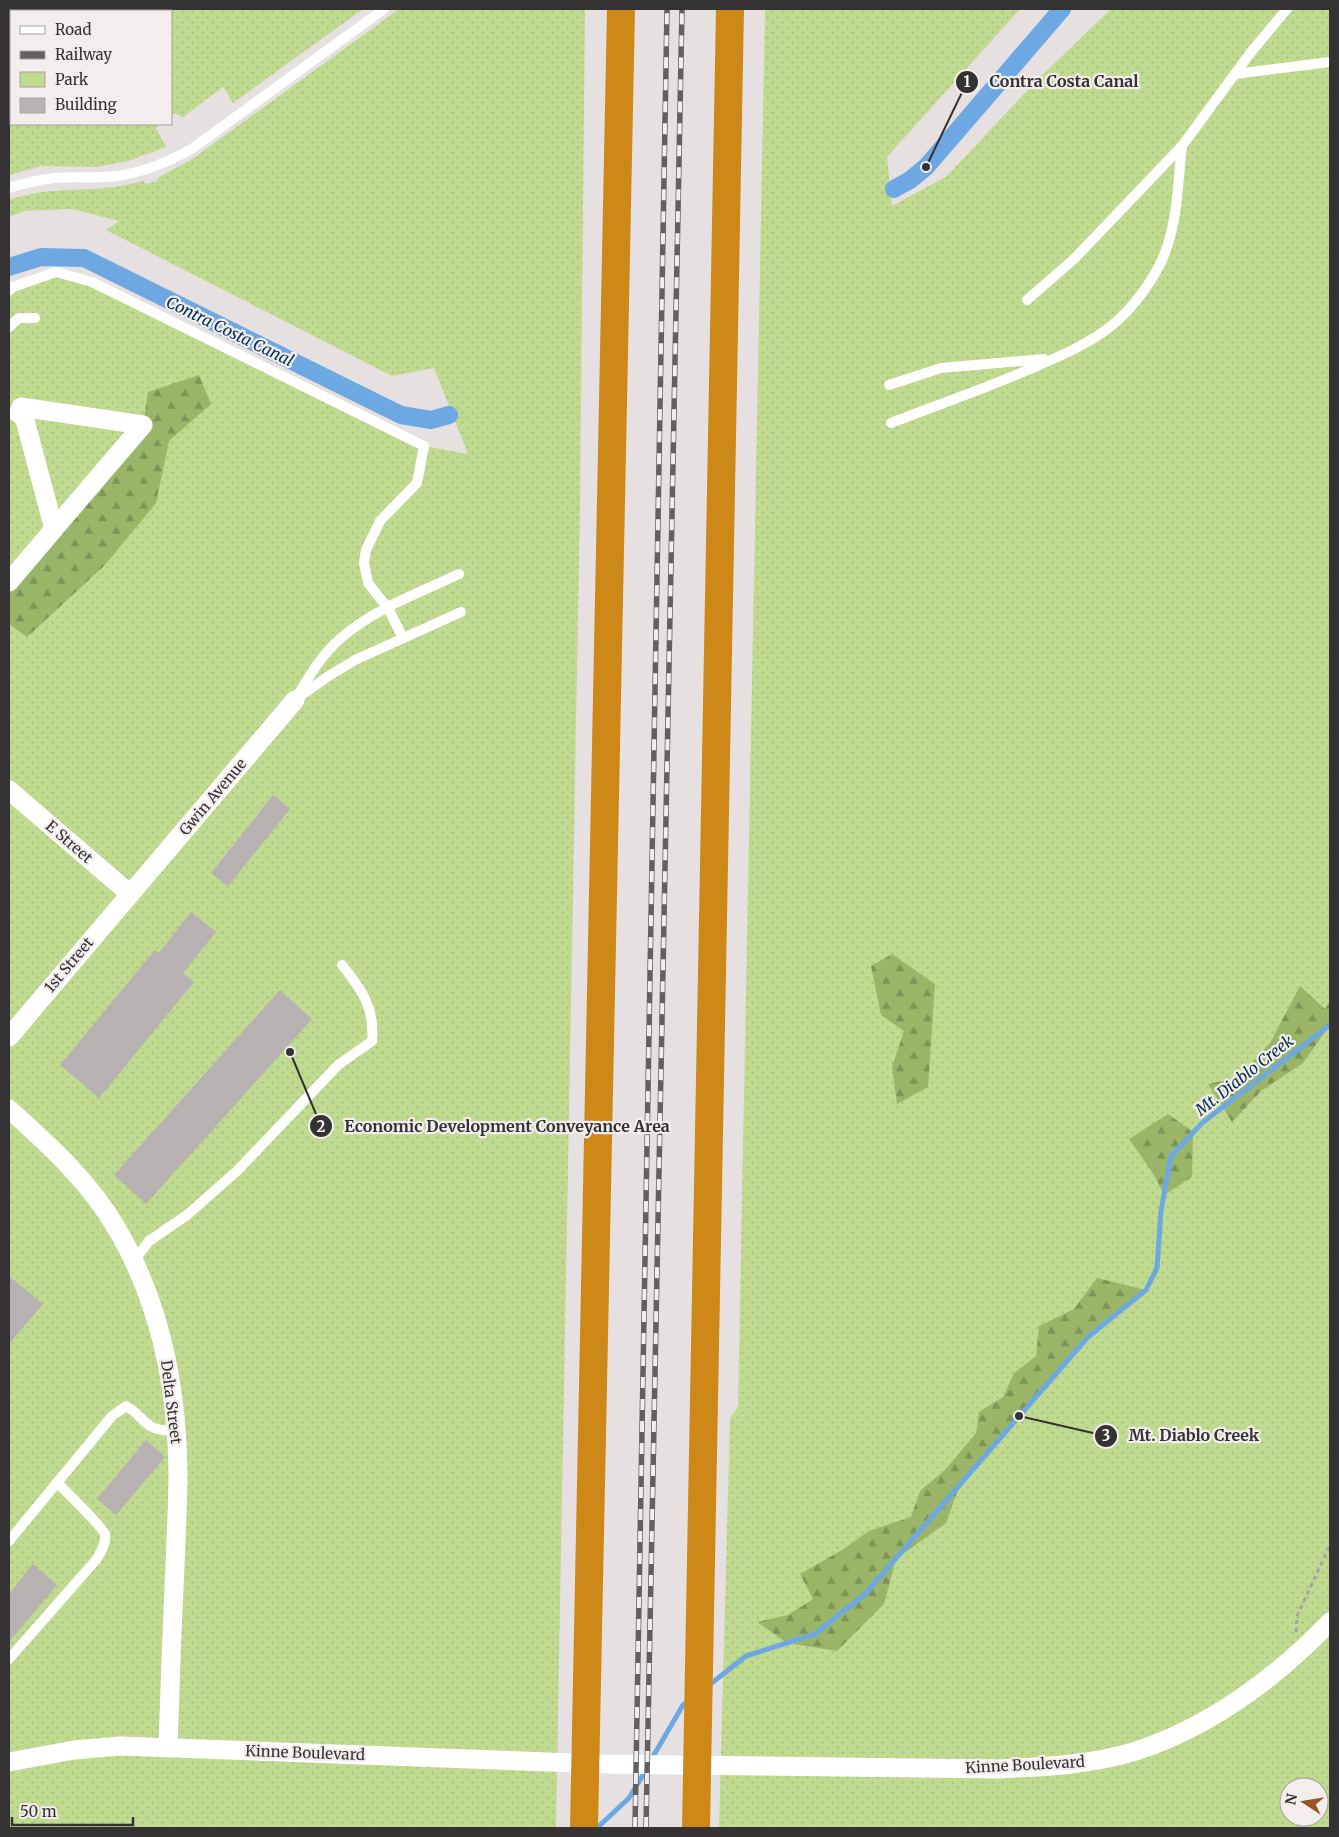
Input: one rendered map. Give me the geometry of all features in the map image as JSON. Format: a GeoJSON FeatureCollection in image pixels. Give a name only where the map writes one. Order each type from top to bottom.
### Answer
{"type":"FeatureCollection","features":[{"type":"Feature","properties":{"kind":"highway"},"geometry":{"type":"LineString","coordinates":[[584,1828],[621,9]]}},
{"type":"Feature","properties":{"kind":"highway"},"geometry":{"type":"LineString","coordinates":[[696,1828],[730,9]]}},
{"type":"Feature","properties":{"kind":"street"},"geometry":{"type":"LineString","coordinates":[[9,582],[143,425],[21,407],[54,529]]}},
{"type":"Feature","properties":{"kind":"street","name":"Gwin Avenue"},"geometry":{"type":"LineString","coordinates":[[130,894],[295,700]]}},
{"type":"Feature","properties":{"kind":"street","name":"E Street"},"geometry":{"type":"LineString","coordinates":[[9,790],[130,894]]}},
{"type":"Feature","properties":{"kind":"street","name":"1st Street"},"geometry":{"type":"LineString","coordinates":[[9,1036],[130,894]]}},
{"type":"Feature","properties":{"kind":"street","name":"Delta Street"},"geometry":{"type":"LineString","coordinates":[[9,1109],[65,1161],[94,1195],[117,1228],[134,1261],[160,1325],[174,1402],[178,1474],[168,1748]]}},
{"type":"Feature","properties":{"kind":"street","name":"Kinne Boulevard"},"geometry":{"type":"LineString","coordinates":[[9,1762],[74,1750],[120,1746],[602,1764],[997,1769],[1056,1766],[1098,1760],[1136,1750],[1203,1721],[1264,1682],[1330,1622]]}},
{"type":"Feature","properties":{"kind":"lane"},"geometry":{"type":"LineString","coordinates":[[9,188],[29,182],[56,178],[116,176],[143,171],[169,161],[193,148],[384,9]]}},
{"type":"Feature","properties":{"kind":"lane"},"geometry":{"type":"LineString","coordinates":[[1027,300],[1074,259],[1182,146],[1234,74],[1287,9]]}},
{"type":"Feature","properties":{"kind":"lane"},"geometry":{"type":"LineString","coordinates":[[1234,74],[1330,62]]}},
{"type":"Feature","properties":{"kind":"lane"},"geometry":{"type":"LineString","coordinates":[[891,423],[985,388],[1057,357],[1084,345],[1112,326],[1133,304],[1152,278],[1167,248],[1174,216],[1182,146]]}},
{"type":"Feature","properties":{"kind":"lane"},"geometry":{"type":"LineString","coordinates":[[9,291],[14,287],[56,272],[92,282],[424,446],[417,483],[380,521],[366,550],[364,563],[368,583],[388,608],[403,638]]}},
{"type":"Feature","properties":{"kind":"lane"},"geometry":{"type":"LineString","coordinates":[[9,327],[19,318],[35,318]]}},
{"type":"Feature","properties":{"kind":"lane"},"geometry":{"type":"LineString","coordinates":[[890,385],[941,368],[1057,357]]}},
{"type":"Feature","properties":{"kind":"lane"},"geometry":{"type":"LineString","coordinates":[[9,412],[26,424]]}},
{"type":"Feature","properties":{"kind":"lane"},"geometry":{"type":"LineString","coordinates":[[295,700],[318,664],[340,638],[361,623],[388,608],[459,574]]}},
{"type":"Feature","properties":{"kind":"lane"},"geometry":{"type":"LineString","coordinates":[[295,700],[355,660],[461,612]]}},
{"type":"Feature","properties":{"kind":"lane"},"geometry":{"type":"LineString","coordinates":[[134,1261],[149,1241],[186,1215],[237,1171],[338,1065],[372,1041],[373,1028],[370,1007],[360,986],[342,965]]}},
{"type":"Feature","properties":{"kind":"lane"},"geometry":{"type":"LineString","coordinates":[[9,1540],[112,1416],[126,1406],[135,1411],[146,1423],[154,1428],[176,1432]]}},
{"type":"Feature","properties":{"kind":"lane"},"geometry":{"type":"LineString","coordinates":[[9,1659],[96,1560],[104,1544],[105,1534],[57,1482]]}},
{"type":"Feature","properties":{"kind":"path"},"geometry":{"type":"LineString","coordinates":[[1295,1655],[1297,1616],[1330,1545]]}},
{"type":"Feature","properties":{"kind":"green space"},"geometry":{"type":"Polygon","coordinates":[[[9,9],[363,9],[233,103],[223,87],[183,117],[174,113],[172,115],[172,10],[10,10],[10,125],[160,125],[156,128],[166,147],[128,161],[96,167],[41,166],[9,175],[9,9]]]}},
{"type":"Feature","properties":{"kind":"green space"},"geometry":{"type":"Polygon","coordinates":[[[399,9],[585,9],[580,505],[556,1828],[9,1828],[9,291],[56,272],[92,282],[424,446],[468,454],[434,368],[392,376],[106,230],[119,221],[72,209],[24,211],[9,217],[9,200],[33,193],[110,188],[143,181],[146,184],[157,181],[159,177],[191,160],[399,9]]]}},
{"type":"Feature","properties":{"kind":"green space"},"geometry":{"type":"Polygon","coordinates":[[[765,9],[1020,9],[887,157],[892,206],[947,176],[1036,81],[1111,9],[1330,9],[1330,1828],[719,1828],[730,1418],[738,1407],[765,9]]]}},
{"type":"Feature","properties":{"kind":"green space"},"geometry":{"type":"Polygon","coordinates":[[[199,375],[211,404],[169,441],[156,503],[105,565],[27,637],[9,624],[9,582],[143,425],[148,392],[199,375]]]}},
{"type":"Feature","properties":{"kind":"green space"},"geometry":{"type":"Polygon","coordinates":[[[892,954],[935,984],[928,1087],[897,1104],[892,1067],[904,1031],[881,1015],[871,966],[892,954]]]}},
{"type":"Feature","properties":{"kind":"green space"},"geometry":{"type":"Polygon","coordinates":[[[1300,986],[1325,1009],[1330,1001],[1330,1025],[1303,1063],[1261,1091],[1232,1122],[1208,1084],[1238,1078],[1270,1043],[1300,986]]]}},
{"type":"Feature","properties":{"kind":"green space"},"geometry":{"type":"Polygon","coordinates":[[[1168,1114],[1193,1132],[1192,1177],[1164,1195],[1153,1173],[1129,1139],[1168,1114]]]}},
{"type":"Feature","properties":{"kind":"green space"},"geometry":{"type":"Polygon","coordinates":[[[1097,1278],[1146,1290],[1088,1337],[960,1484],[946,1523],[896,1559],[884,1604],[837,1651],[787,1643],[757,1622],[788,1615],[813,1599],[800,1574],[842,1550],[869,1531],[911,1517],[920,1491],[946,1469],[976,1433],[979,1412],[1003,1397],[1014,1373],[1036,1356],[1039,1326],[1074,1309],[1097,1278]]]}},
{"type":"Feature","properties":{"kind":"building"},"geometry":{"type":"Polygon","coordinates":[[[273,795],[290,809],[228,886],[211,873],[273,795]]]}},
{"type":"Feature","properties":{"kind":"building"},"geometry":{"type":"Polygon","coordinates":[[[191,912],[216,932],[183,973],[194,982],[99,1098],[60,1065],[155,950],[159,953],[191,912]]]}},
{"type":"Feature","properties":{"kind":"building"},"geometry":{"type":"Polygon","coordinates":[[[280,990],[312,1019],[146,1204],[114,1175],[280,990]]]}},
{"type":"Feature","properties":{"kind":"building"},"geometry":{"type":"Polygon","coordinates":[[[9,1276],[43,1304],[9,1344],[9,1276]]]}},
{"type":"Feature","properties":{"kind":"building"},"geometry":{"type":"Polygon","coordinates":[[[146,1440],[165,1457],[116,1515],[97,1499],[146,1440]]]}},
{"type":"Feature","properties":{"kind":"building"},"geometry":{"type":"Polygon","coordinates":[[[33,1564],[57,1585],[9,1642],[9,1594],[33,1564]]]}},
{"type":"Feature","properties":{"kind":"waterway","name":"Contra Costa Canal"},"geometry":{"type":"LineString","coordinates":[[894,189],[910,180],[926,167],[1062,9]]}},
{"type":"Feature","properties":{"kind":"waterway","name":"Contra Costa Canal"},"geometry":{"type":"LineString","coordinates":[[9,267],[41,257],[84,258],[401,415],[431,420],[449,415]]}},
{"type":"Feature","properties":{"kind":"waterway","name":"Mt. Diablo Creek"},"geometry":{"type":"LineString","coordinates":[[708,1686],[746,1656],[815,1634],[865,1594],[1088,1337],[1146,1290],[1157,1268],[1161,1211],[1171,1156],[1202,1123],[1330,1025]]}},
{"type":"Feature","properties":{"kind":"waterway","name":"Mt. Diablo Creek"},"geometry":{"type":"LineString","coordinates":[[651,1760],[683,1705],[690,1700]]}},
{"type":"Feature","properties":{"kind":"waterway","name":"Mt. Diablo Creek"},"geometry":{"type":"LineString","coordinates":[[597,1828],[629,1798],[646,1770]]}},
{"type":"Feature","properties":{"kind":"railway"},"geometry":{"type":"LineString","coordinates":[[635,1828],[667,9]]}},
{"type":"Feature","properties":{"kind":"railway"},"geometry":{"type":"LineString","coordinates":[[646,1828],[682,9]]}},
{"type":"Feature","properties":{"kind":"place","name":"Contra Costa Canal"},"geometry":{"type":"Point","coordinates":[926,167]}},
{"type":"Feature","properties":{"kind":"place","name":"Economic Development Conveyance Area"},"geometry":{"type":"Point","coordinates":[290,1052]}},
{"type":"Feature","properties":{"kind":"place","name":"Mt. Diablo Creek"},"geometry":{"type":"Point","coordinates":[1019,1416]}}]}
